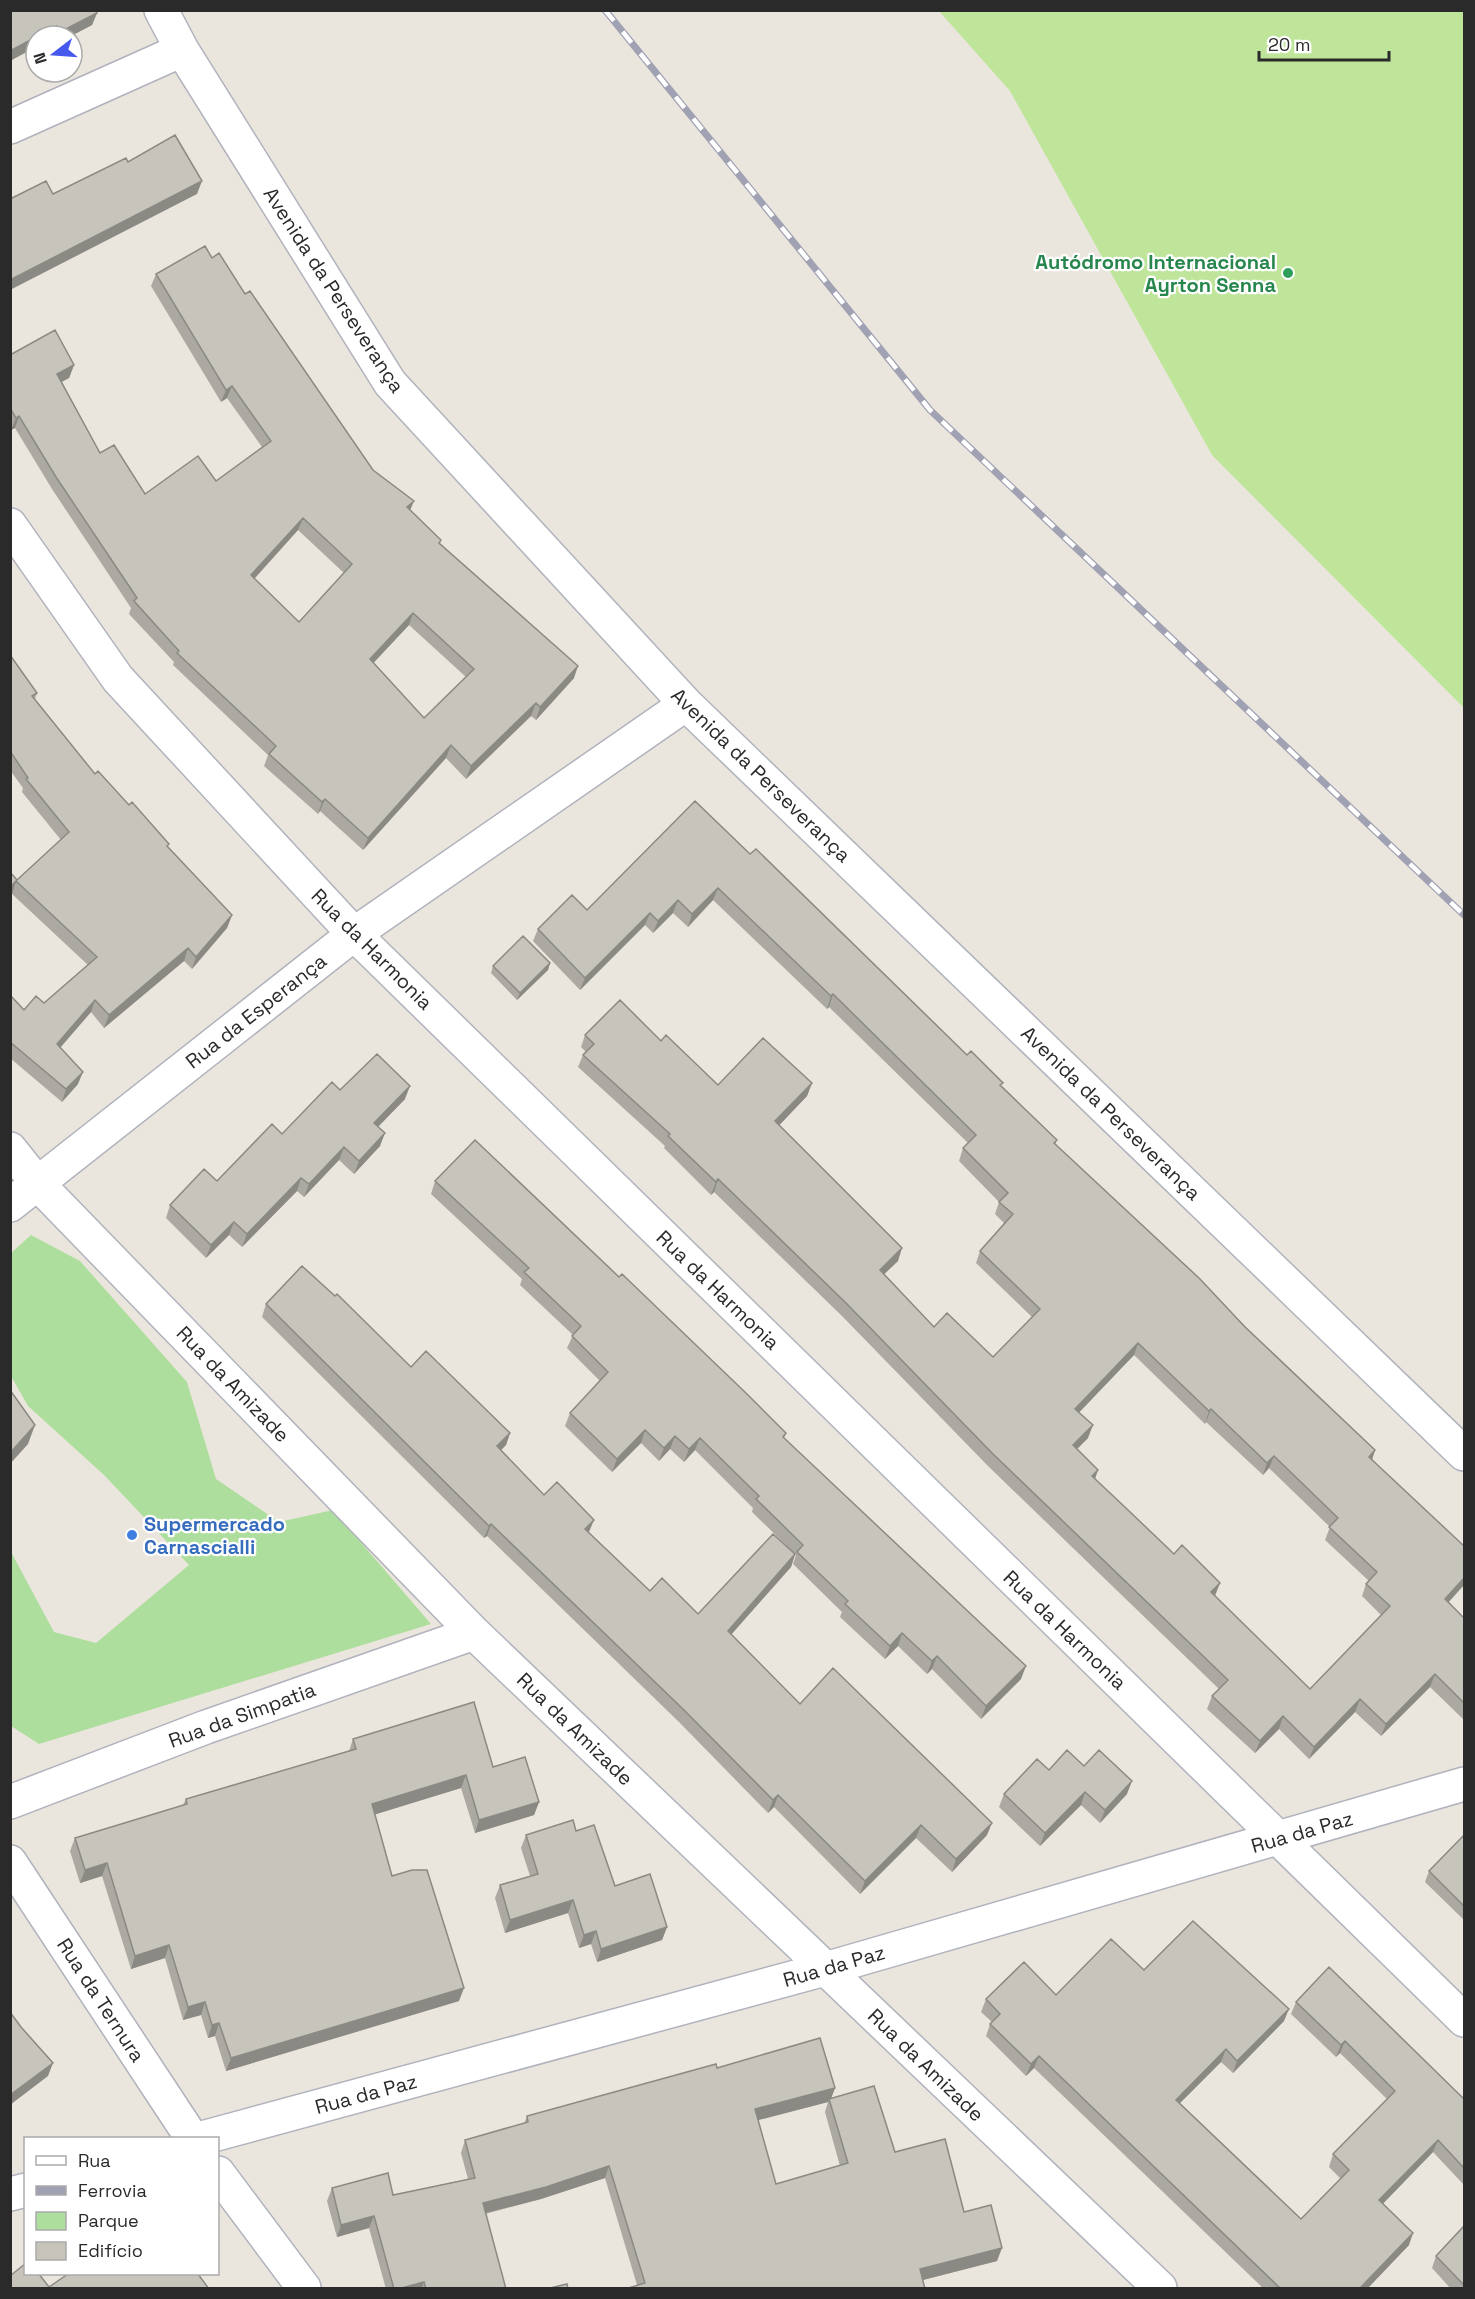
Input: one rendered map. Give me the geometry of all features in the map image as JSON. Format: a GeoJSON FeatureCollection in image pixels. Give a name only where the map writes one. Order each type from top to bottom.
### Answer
{"type":"FeatureCollection","features":[{"type":"Feature","properties":{"kind":"street","name":"Avenida da Perseverança"},"geometry":{"type":"LineString","coordinates":[[161,10],[182,50],[390,383],[686,704],[1464,1454]]}},
{"type":"Feature","properties":{"kind":"street"},"geometry":{"type":"LineString","coordinates":[[10,127],[182,50]]}},
{"type":"Feature","properties":{"kind":"street","name":"Rua da Harmonia"},"geometry":{"type":"LineString","coordinates":[[10,525],[118,679],[354,934],[1464,2020]]}},
{"type":"Feature","properties":{"kind":"street","name":"Rua da Esperança"},"geometry":{"type":"LineString","coordinates":[[10,1205],[354,934],[686,704]]}},
{"type":"Feature","properties":{"kind":"street","name":"Rua da Amizade"},"geometry":{"type":"LineString","coordinates":[[10,1149],[38,1184],[474,1633],[1160,2289]]}},
{"type":"Feature","properties":{"kind":"street","name":"Rua da Simpatia"},"geometry":{"type":"LineString","coordinates":[[10,1802],[206,1727],[474,1633]]}},
{"type":"Feature","properties":{"kind":"street","name":"Rua da Paz"},"geometry":{"type":"LineString","coordinates":[[209,2137],[825,1968],[1464,1784]]}},
{"type":"Feature","properties":{"kind":"street","name":"Rua da Ternura"},"geometry":{"type":"LineString","coordinates":[[10,1862],[191,2137]]}},
{"type":"Feature","properties":{"kind":"street"},"geometry":{"type":"LineString","coordinates":[[219,2174],[304,2289]]}},
{"type":"Feature","properties":{"kind":"green space","name":"Autódromo Internacional Ayrton Senna"},"geometry":{"type":"Polygon","coordinates":[[[939,11],[1464,11],[1464,708],[1212,455],[1010,91],[939,11]]]}},
{"type":"Feature","properties":{"kind":"green space"},"geometry":{"type":"Polygon","coordinates":[[[31,1235],[80,1261],[187,1382],[216,1479],[279,1522],[333,1510],[431,1624],[39,1744],[11,1726],[10,1550],[54,1632],[96,1643],[189,1565],[104,1475],[28,1406],[11,1376],[11,1253],[31,1235]]]}},
{"type":"Feature","properties":{"kind":"building"},"geometry":{"type":"Polygon","coordinates":[[[10,10],[95,10],[97,13],[76,24],[24,24],[24,43],[10,51],[10,10]]]}},
{"type":"Feature","properties":{"kind":"building"},"geometry":{"type":"Polygon","coordinates":[[[175,135],[202,181],[10,280],[10,199],[46,181],[53,194],[126,158],[128,162],[175,135]]]}},
{"type":"Feature","properties":{"kind":"building"},"geometry":{"type":"Polygon","coordinates":[[[205,246],[212,258],[219,253],[245,294],[250,291],[373,470],[414,501],[407,507],[441,540],[439,543],[578,666],[540,707],[536,703],[471,766],[451,745],[368,838],[325,799],[322,802],[269,754],[276,746],[177,653],[179,651],[134,601],[137,598],[56,477],[19,416],[16,418],[10,408],[10,355],[55,330],[74,365],[57,374],[100,453],[114,445],[145,494],[198,456],[216,481],[271,441],[232,386],[226,390],[156,274],[205,246]],[[303,518],[251,575],[299,622],[352,564],[303,518]],[[413,613],[370,659],[424,718],[474,669],[413,613]]]}},
{"type":"Feature","properties":{"kind":"building"},"geometry":{"type":"Polygon","coordinates":[[[10,655],[37,693],[32,696],[95,774],[98,771],[129,805],[132,802],[169,844],[167,846],[232,915],[196,957],[188,948],[109,1015],[95,1000],[57,1044],[83,1072],[66,1089],[10,1042],[10,995],[24,1010],[36,996],[44,1003],[97,957],[16,881],[10,887],[10,872],[17,880],[69,832],[26,779],[28,778],[10,751],[10,655]]]}},
{"type":"Feature","properties":{"kind":"building"},"geometry":{"type":"Polygon","coordinates":[[[695,801],[750,854],[756,849],[967,1055],[971,1051],[1003,1083],[1000,1085],[1057,1140],[1054,1143],[1200,1279],[1245,1327],[1375,1450],[1369,1457],[1464,1546],[1464,1578],[1445,1599],[1464,1618],[1464,1703],[1435,1674],[1386,1724],[1360,1699],[1314,1747],[1283,1716],[1260,1741],[1212,1696],[1228,1680],[993,1454],[846,1303],[718,1179],[716,1182],[668,1136],[670,1134],[583,1055],[594,1044],[585,1035],[620,1000],[661,1041],[666,1035],[718,1085],[763,1038],[812,1083],[775,1121],[902,1248],[880,1270],[934,1327],[947,1313],[993,1357],[1040,1309],[980,1251],[1013,1214],[999,1202],[1008,1193],[963,1148],[976,1135],[833,994],[831,996],[718,888],[692,914],[678,900],[658,921],[650,913],[585,978],[538,929],[572,895],[587,910],[695,801]],[[1138,1343],[1075,1409],[1093,1425],[1073,1445],[1098,1470],[1092,1476],[1174,1554],[1182,1545],[1220,1583],[1211,1592],[1310,1689],[1390,1606],[1366,1584],[1377,1572],[1329,1527],[1338,1518],[1274,1456],[1267,1463],[1211,1409],[1209,1411],[1138,1343]]]}},
{"type":"Feature","properties":{"kind":"building"},"geometry":{"type":"Polygon","coordinates":[[[523,936],[550,963],[520,993],[493,966],[523,936]]]}},
{"type":"Feature","properties":{"kind":"building"},"geometry":{"type":"Polygon","coordinates":[[[377,1054],[410,1086],[374,1123],[385,1133],[359,1161],[344,1147],[309,1184],[301,1178],[247,1234],[234,1222],[211,1245],[170,1205],[204,1169],[217,1181],[272,1124],[282,1134],[332,1082],[340,1090],[377,1054]]]}},
{"type":"Feature","properties":{"kind":"building"},"geometry":{"type":"Polygon","coordinates":[[[475,1140],[619,1277],[622,1274],[786,1433],[783,1437],[1026,1666],[986,1706],[937,1656],[932,1661],[902,1633],[890,1646],[845,1604],[848,1601],[797,1552],[803,1545],[756,1499],[759,1496],[700,1438],[689,1449],[675,1436],[664,1448],[645,1430],[617,1459],[570,1413],[608,1372],[572,1336],[581,1326],[524,1272],[529,1268],[435,1181],[475,1140]]]}},
{"type":"Feature","properties":{"kind":"building"},"geometry":{"type":"Polygon","coordinates":[[[302,1266],[335,1296],[337,1294],[411,1367],[426,1351],[510,1433],[497,1446],[544,1495],[557,1482],[594,1520],[585,1529],[650,1591],[662,1578],[698,1614],[773,1534],[795,1554],[728,1631],[800,1704],[833,1668],[992,1823],[956,1859],[921,1825],[865,1881],[778,1795],[773,1800],[684,1710],[491,1524],[489,1526],[266,1304],[302,1266]]]}},
{"type":"Feature","properties":{"kind":"building"},"geometry":{"type":"Polygon","coordinates":[[[10,1390],[35,1425],[10,1453],[10,1390]]]}},
{"type":"Feature","properties":{"kind":"building"},"geometry":{"type":"Polygon","coordinates":[[[474,1702],[493,1767],[525,1757],[539,1802],[479,1820],[466,1775],[372,1804],[392,1876],[412,1870],[427,1870],[464,1988],[231,2058],[219,2023],[212,2025],[205,2002],[188,2007],[169,1945],[135,1956],[107,1863],[85,1870],[75,1838],[187,1804],[186,1799],[356,1749],[353,1739],[474,1702]]]}},
{"type":"Feature","properties":{"kind":"building"},"geometry":{"type":"Polygon","coordinates":[[[1067,1750],[1084,1766],[1099,1750],[1132,1781],[1105,1810],[1085,1792],[1045,1833],[1004,1794],[1037,1759],[1049,1770],[1067,1750]]]}},
{"type":"Feature","properties":{"kind":"building"},"geometry":{"type":"Polygon","coordinates":[[[573,1820],[576,1831],[594,1825],[615,1886],[650,1874],[667,1927],[601,1949],[596,1931],[584,1935],[573,1900],[510,1920],[500,1885],[538,1874],[526,1835],[573,1820]]]}},
{"type":"Feature","properties":{"kind":"building"},"geometry":{"type":"Polygon","coordinates":[[[1464,1835],[1464,1906],[1429,1871],[1464,1835]]]}},
{"type":"Feature","properties":{"kind":"building"},"geometry":{"type":"Polygon","coordinates":[[[1193,1921],[1289,2009],[1237,2061],[1226,2049],[1176,2100],[1301,2219],[1349,2170],[1333,2154],[1395,2091],[1345,2041],[1341,2045],[1296,2002],[1329,1967],[1464,2099],[1464,2168],[1438,2140],[1379,2200],[1413,2233],[1361,2287],[1363,2289],[1281,2289],[1039,2056],[1031,2064],[990,2024],[1000,2014],[986,1999],[1024,1962],[1056,1995],[1111,1939],[1144,1970],[1193,1921]]]}},
{"type":"Feature","properties":{"kind":"building"},"geometry":{"type":"Polygon","coordinates":[[[10,2012],[53,2063],[10,2095],[10,2012]]]}},
{"type":"Feature","properties":{"kind":"building"},"geometry":{"type":"Polygon","coordinates":[[[820,2038],[835,2088],[755,2109],[776,2184],[848,2163],[829,2099],[874,2086],[895,2152],[945,2139],[964,2212],[991,2205],[1002,2248],[920,2269],[925,2289],[625,2289],[645,2283],[609,2166],[546,2187],[483,2203],[506,2289],[426,2289],[424,2282],[394,2289],[374,2216],[341,2225],[332,2188],[388,2173],[393,2195],[475,2178],[465,2140],[528,2122],[527,2116],[716,2064],[717,2068],[820,2038]]]}},
{"type":"Feature","properties":{"kind":"building"},"geometry":{"type":"Polygon","coordinates":[[[1464,2226],[1464,2285],[1436,2256],[1464,2226]]]}},
{"type":"Feature","properties":{"kind":"building"},"geometry":{"type":"Polygon","coordinates":[[[24,2265],[24,2275],[40,2275],[49,2287],[67,2275],[199,2275],[209,2289],[10,2289],[10,2276],[24,2265]]]}},
{"type":"Feature","properties":{"kind":"building"},"geometry":{"type":"Polygon","coordinates":[[[567,2284],[568,2289],[546,2289],[567,2284]]]}},
{"type":"Feature","properties":{"kind":"railway"},"geometry":{"type":"LineString","coordinates":[[605,10],[930,410],[1464,915]]}},
{"type":"Feature","properties":{"kind":"place","name":"Autódromo Internacional Ayrton Senna"},"geometry":{"type":"Point","coordinates":[1288,273]}},
{"type":"Feature","properties":{"kind":"place","name":"Supermercado Carnascialli"},"geometry":{"type":"Point","coordinates":[132,1535]}}]}
